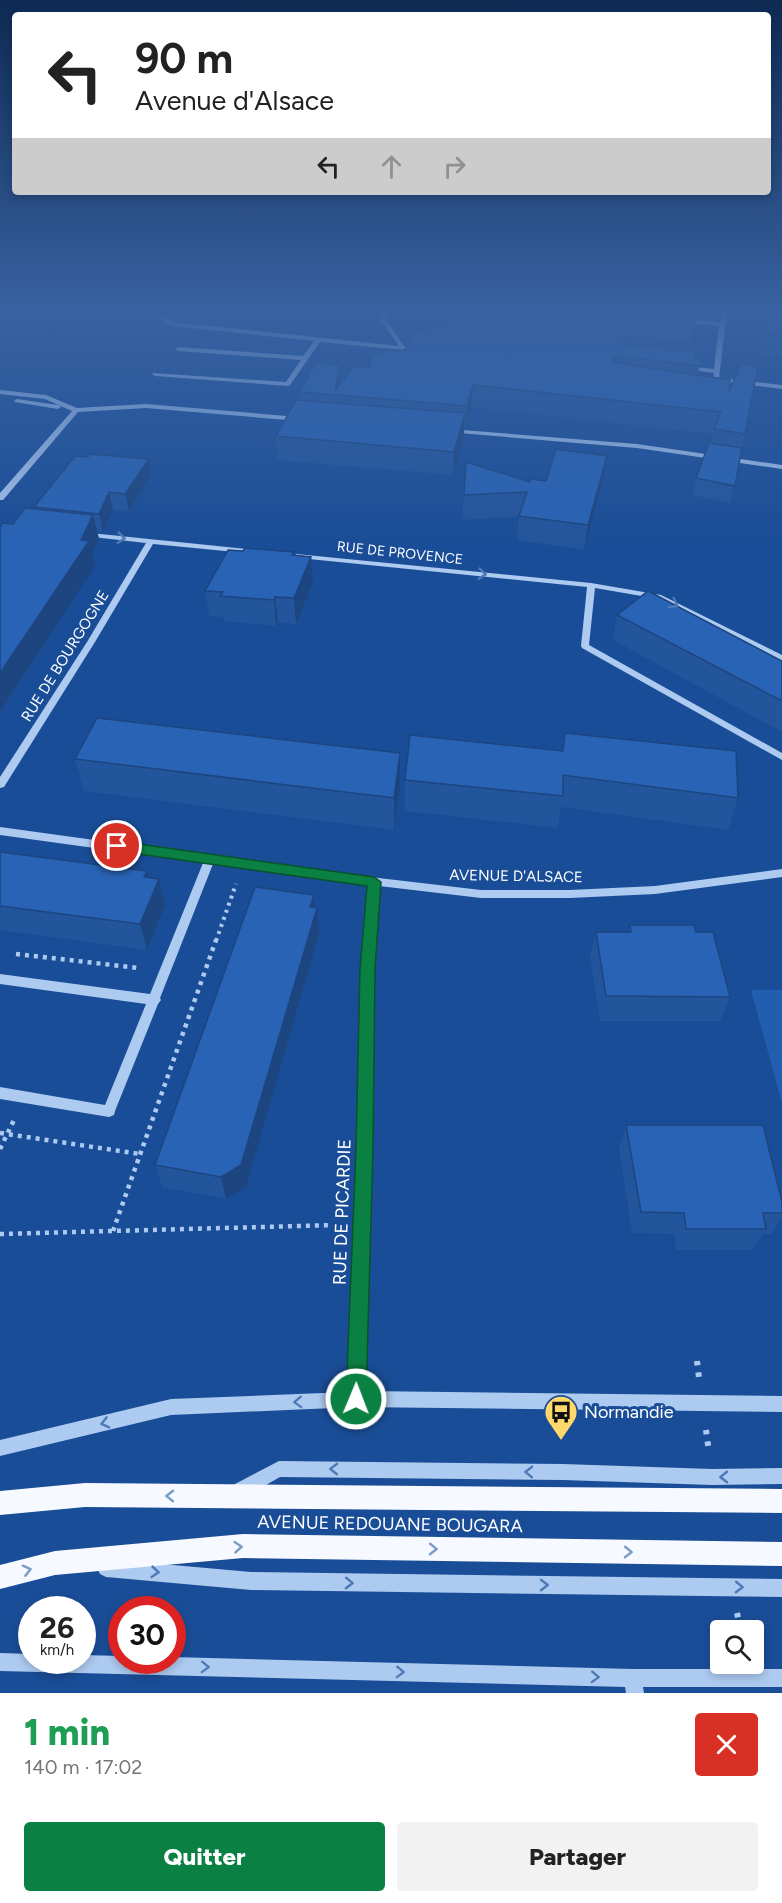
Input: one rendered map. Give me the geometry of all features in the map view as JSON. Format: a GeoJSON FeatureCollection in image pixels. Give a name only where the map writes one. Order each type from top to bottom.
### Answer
{"type":"FeatureCollection","features":[{"type":"Feature","properties":{"kind":"main road","name":"AVENUE REDOUANE BOUGARA"},"geometry":{"type":"LineString","coordinates":[[0,1503],[86,1495],[782,1501]]}},
{"type":"Feature","properties":{"kind":"main road","name":"AVENUE REDOUANE BOUGARA"},"geometry":{"type":"LineString","coordinates":[[0,1576],[55,1563],[243,1546],[782,1554]]}},
{"type":"Feature","properties":{"kind":"street"},"geometry":{"type":"LineString","coordinates":[[0,392],[46,397],[76,410]]}},
{"type":"Feature","properties":{"kind":"street"},"geometry":{"type":"LineString","coordinates":[[0,399],[76,410],[146,406],[311,420]]}},
{"type":"Feature","properties":{"kind":"street"},"geometry":{"type":"LineString","coordinates":[[0,498],[76,410]]}},
{"type":"Feature","properties":{"kind":"street"},"geometry":{"type":"LineString","coordinates":[[442,430],[637,446],[782,467]]}},
{"type":"Feature","properties":{"kind":"street"},"geometry":{"type":"LineString","coordinates":[[71,532],[261,552]]}},
{"type":"Feature","properties":{"kind":"street","name":"RUE DE BOURGOGNE"},"geometry":{"type":"LineString","coordinates":[[0,785],[151,541]]}},
{"type":"Feature","properties":{"kind":"street","name":"RUE DE PROVENCE"},"geometry":{"type":"LineString","coordinates":[[293,556],[591,585],[662,597],[782,658]]}},
{"type":"Feature","properties":{"kind":"street"},"geometry":{"type":"LineString","coordinates":[[591,585],[585,646],[782,757]]}},
{"type":"Feature","properties":{"kind":"street","name":"AVENUE D'ALSACE"},"geometry":{"type":"LineString","coordinates":[[0,831],[374,882],[481,894],[570,894],[655,890],[782,873]]}},
{"type":"Feature","properties":{"kind":"street"},"geometry":{"type":"LineString","coordinates":[[0,1093],[109,1111],[155,999],[163,971],[210,859]]}},
{"type":"Feature","properties":{"kind":"street","name":"RUE DE PICARDIE"},"geometry":{"type":"LineString","coordinates":[[356,1399],[368,969],[374,882]]}},
{"type":"Feature","properties":{"kind":"street"},"geometry":{"type":"LineString","coordinates":[[0,979],[155,999]]}},
{"type":"Feature","properties":{"kind":"street"},"geometry":{"type":"LineString","coordinates":[[0,1448],[171,1407],[356,1399],[782,1404]]}},
{"type":"Feature","properties":{"kind":"street"},"geometry":{"type":"LineString","coordinates":[[229,1497],[279,1469],[563,1472],[712,1477],[782,1476]]}},
{"type":"Feature","properties":{"kind":"street"},"geometry":{"type":"LineString","coordinates":[[55,1563],[251,1581],[782,1588]]}},
{"type":"Feature","properties":{"kind":"street"},"geometry":{"type":"LineString","coordinates":[[0,1662],[634,1686],[782,1678]]}},
{"type":"Feature","properties":{"kind":"path"},"geometry":{"type":"LineString","coordinates":[[112,1231],[243,864]]}},
{"type":"Feature","properties":{"kind":"path"},"geometry":{"type":"LineString","coordinates":[[12,954],[163,971]]}},
{"type":"Feature","properties":{"kind":"path"},"geometry":{"type":"LineString","coordinates":[[0,1133],[140,1154]]}},
{"type":"Feature","properties":{"kind":"path"},"geometry":{"type":"LineString","coordinates":[[0,1234],[360,1224]]}},
{"type":"Feature","properties":{"kind":"shaded area"},"geometry":{"type":"Polygon","coordinates":[[[751,990],[782,990],[782,1103],[751,990]]]}},
{"type":"Feature","properties":{"kind":"building"},"geometry":{"type":"Polygon","coordinates":[[[302,389],[335,389],[335,391],[336,389],[472,389],[467,406],[300,392],[302,389]]]}},
{"type":"Feature","properties":{"kind":"building"},"geometry":{"type":"Polygon","coordinates":[[[510,389],[729,389],[729,391],[730,389],[754,389],[745,434],[714,429],[721,412],[510,389]]]}},
{"type":"Feature","properties":{"kind":"building"},"geometry":{"type":"Polygon","coordinates":[[[296,400],[465,413],[454,452],[276,436],[296,400]]]}},
{"type":"Feature","properties":{"kind":"building"},"geometry":{"type":"Polygon","coordinates":[[[709,443],[742,448],[735,486],[696,478],[709,443]]]}},
{"type":"Feature","properties":{"kind":"building"},"geometry":{"type":"Polygon","coordinates":[[[556,449],[607,456],[588,525],[519,516],[527,492],[464,495],[466,462],[530,482],[530,479],[546,481],[556,449]]]}},
{"type":"Feature","properties":{"kind":"building"},"geometry":{"type":"Polygon","coordinates":[[[90,454],[149,459],[125,494],[109,492],[99,514],[34,507],[75,456],[88,457],[90,454]]]}},
{"type":"Feature","properties":{"kind":"building"},"geometry":{"type":"Polygon","coordinates":[[[25,508],[93,515],[81,540],[89,541],[0,673],[0,527],[3,523],[13,524],[25,508]]]}},
{"type":"Feature","properties":{"kind":"building"},"geometry":{"type":"Polygon","coordinates":[[[245,548],[294,552],[292,555],[311,557],[294,598],[275,597],[274,600],[220,596],[223,592],[205,591],[228,550],[243,551],[245,548]]]}},
{"type":"Feature","properties":{"kind":"building"},"geometry":{"type":"Polygon","coordinates":[[[648,591],[782,661],[782,701],[617,615],[648,591]]]}},
{"type":"Feature","properties":{"kind":"building"},"geometry":{"type":"Polygon","coordinates":[[[97,718],[400,753],[394,798],[75,759],[97,718]]]}},
{"type":"Feature","properties":{"kind":"building"},"geometry":{"type":"Polygon","coordinates":[[[565,733],[736,751],[738,798],[563,775],[563,796],[405,780],[410,735],[563,751],[565,733]]]}},
{"type":"Feature","properties":{"kind":"building"},"geometry":{"type":"Polygon","coordinates":[[[0,852],[147,871],[144,877],[159,879],[140,924],[0,906],[0,852]]]}},
{"type":"Feature","properties":{"kind":"building"},"geometry":{"type":"Polygon","coordinates":[[[255,887],[314,895],[310,907],[317,908],[241,1165],[221,1177],[155,1165],[255,887]]]}},
{"type":"Feature","properties":{"kind":"building"},"geometry":{"type":"Polygon","coordinates":[[[630,925],[694,925],[696,932],[713,932],[730,997],[606,996],[596,932],[631,932],[630,925]]]}},
{"type":"Feature","properties":{"kind":"building"},"geometry":{"type":"Polygon","coordinates":[[[626,1125],[763,1125],[782,1202],[782,1213],[763,1213],[766,1229],[686,1229],[684,1213],[641,1212],[626,1125]]]}},
{"type":"Feature","properties":{"kind":"place","name":"Normandie"},"geometry":{"type":"Point","coordinates":[561,1441]}},
{"type":"Feature","properties":{"kind":"route"},"geometry":{"type":"LineString","coordinates":[[117,846],[374,882],[371,904],[365,1053],[356,1399]]}}]}
